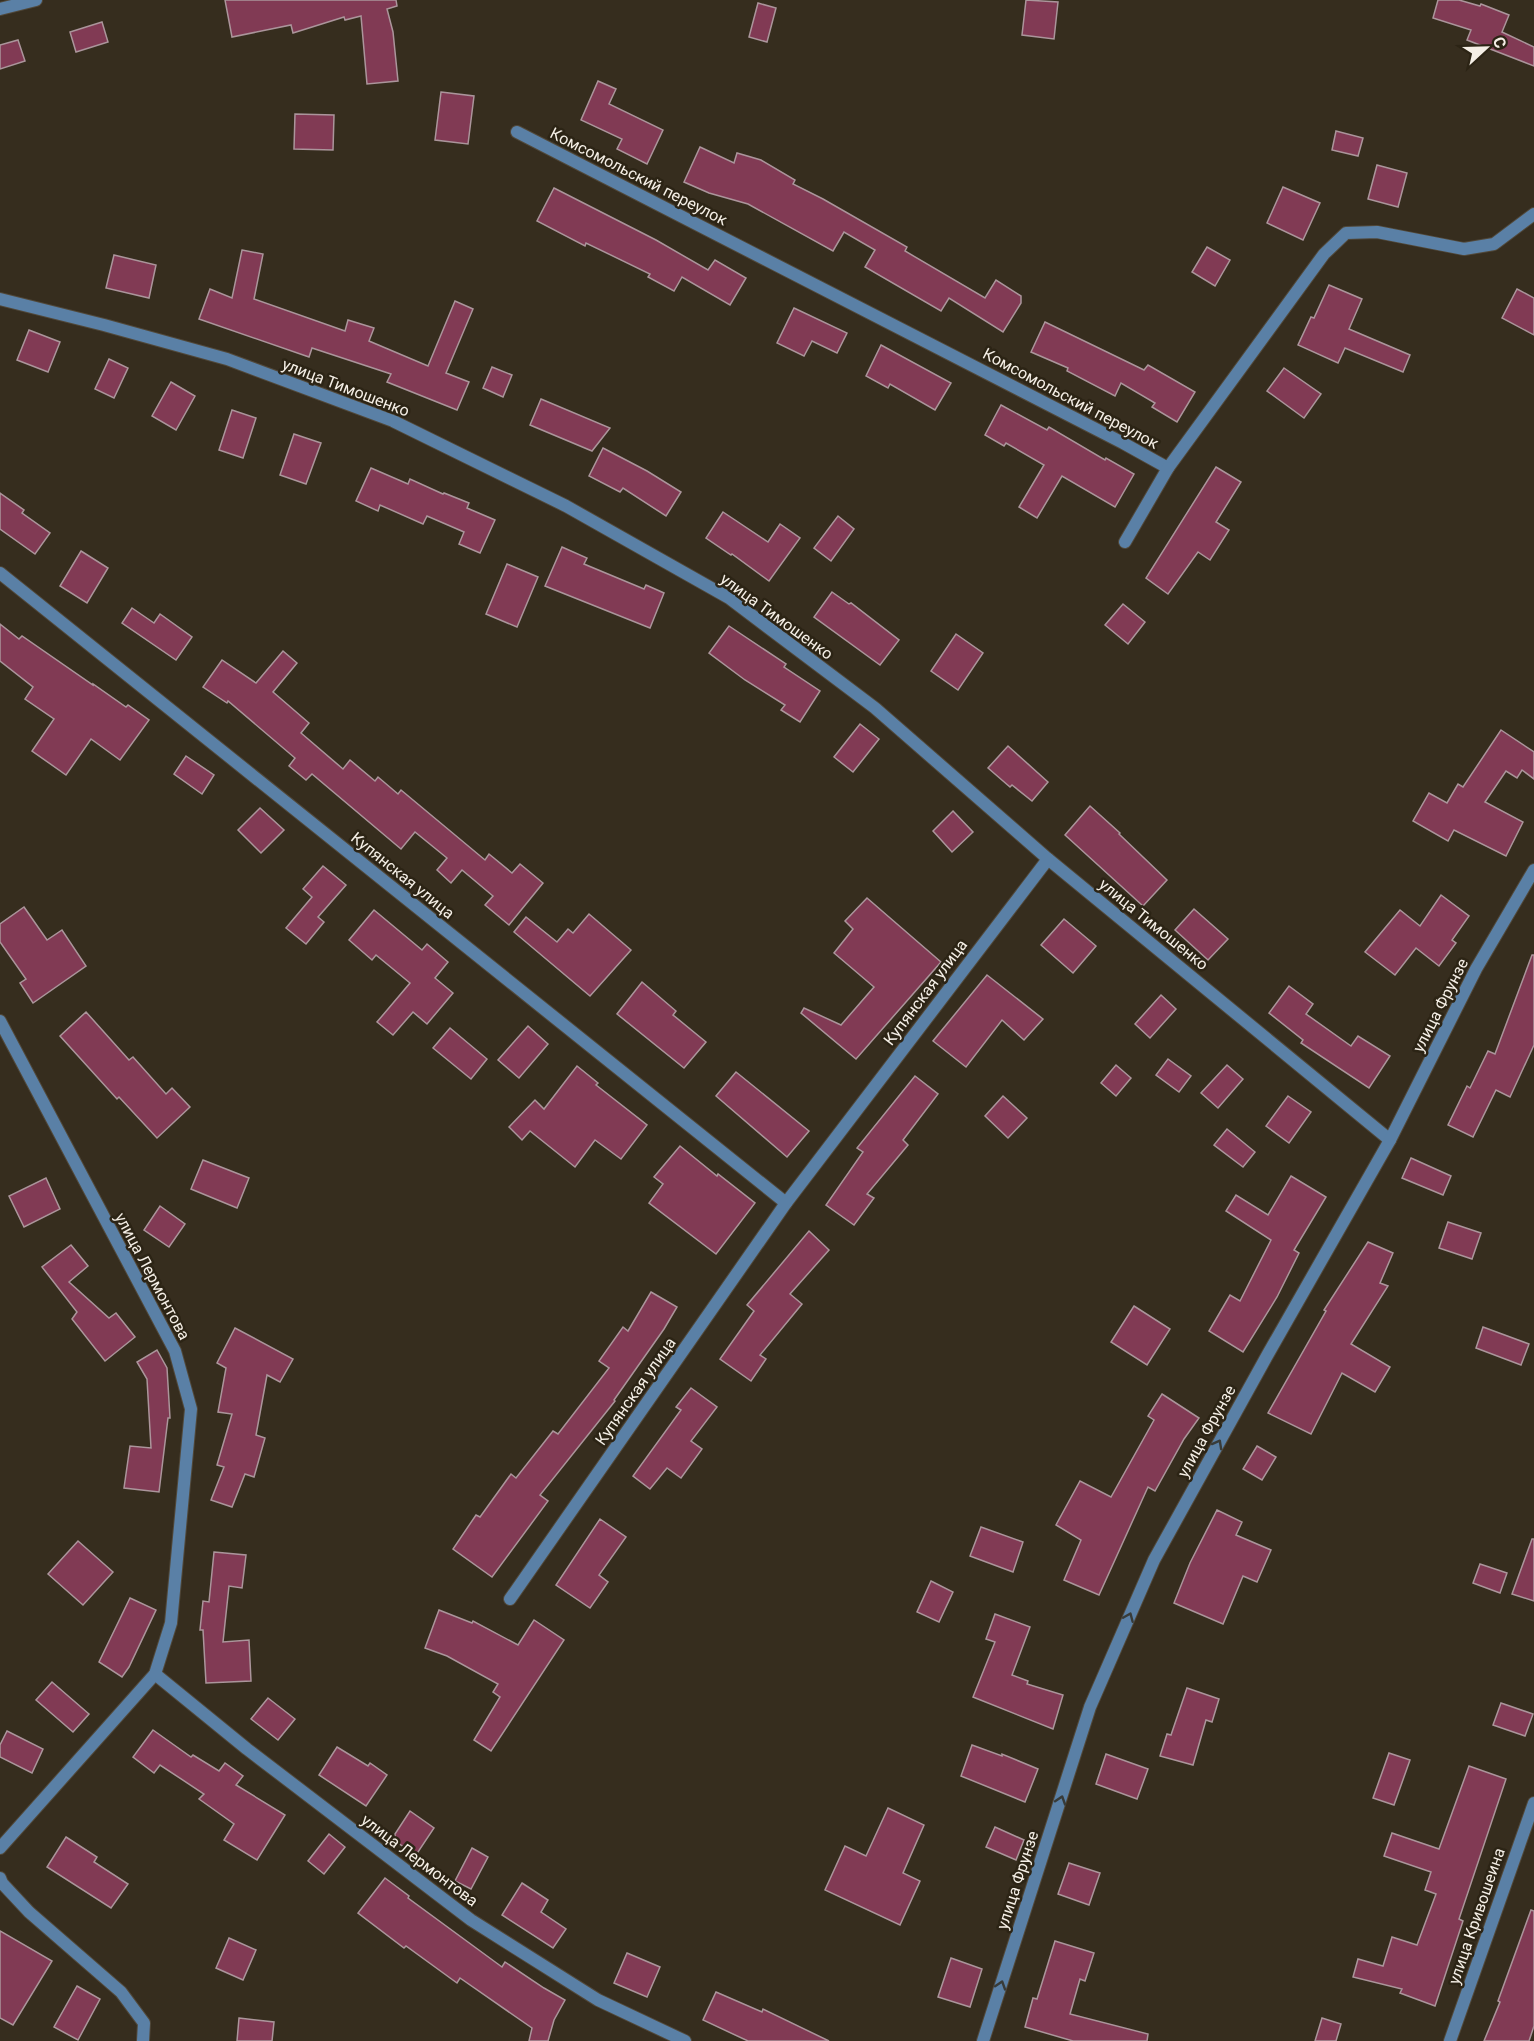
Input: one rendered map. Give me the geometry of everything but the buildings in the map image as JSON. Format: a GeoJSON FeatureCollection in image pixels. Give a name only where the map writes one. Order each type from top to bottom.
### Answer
{"type":"FeatureCollection","features":[{"type":"Feature","properties":{"kind":"street"},"geometry":{"type":"LineString","coordinates":[[0,9],[36,0]]}},
{"type":"Feature","properties":{"kind":"street","name":"Комсомольский переулок"},"geometry":{"type":"LineString","coordinates":[[517,132],[1112,437],[1168,468],[1324,254],[1346,233],[1377,232],[1464,249],[1494,244],[1534,214]]}},
{"type":"Feature","properties":{"kind":"street","name":"улица Тимошенко"},"geometry":{"type":"LineString","coordinates":[[0,299],[227,359],[393,421],[566,506],[729,598],[875,708],[1048,859],[1390,1140]]}},
{"type":"Feature","properties":{"kind":"street"},"geometry":{"type":"LineString","coordinates":[[1125,542],[1168,468]]}},
{"type":"Feature","properties":{"kind":"street","name":"Купянская улица"},"geometry":{"type":"LineString","coordinates":[[0,573],[786,1203]]}},
{"type":"Feature","properties":{"kind":"street","name":"Купянская улица"},"geometry":{"type":"LineString","coordinates":[[510,1599],[786,1203],[1048,859]]}},
{"type":"Feature","properties":{"kind":"street","name":"улица Фрунзе"},"geometry":{"type":"LineString","coordinates":[[983,2041],[1090,1707],[1154,1560],[1390,1140],[1476,969],[1534,870]]}},
{"type":"Feature","properties":{"kind":"street","name":"улица Лермонтова"},"geometry":{"type":"LineString","coordinates":[[0,1021],[175,1351],[191,1409],[171,1623],[155,1674],[0,1848]]}},
{"type":"Feature","properties":{"kind":"street","name":"улица Лермонтова"},"geometry":{"type":"LineString","coordinates":[[155,1674],[247,1749],[471,1920],[598,2000],[685,2041]]}},
{"type":"Feature","properties":{"kind":"street","name":"улица Кривошеина"},"geometry":{"type":"LineString","coordinates":[[1450,2041],[1534,1803]]}},
{"type":"Feature","properties":{"kind":"street"},"geometry":{"type":"LineString","coordinates":[[0,1878],[29,1912],[122,1992],[144,2023],[143,2041]]}}]}
